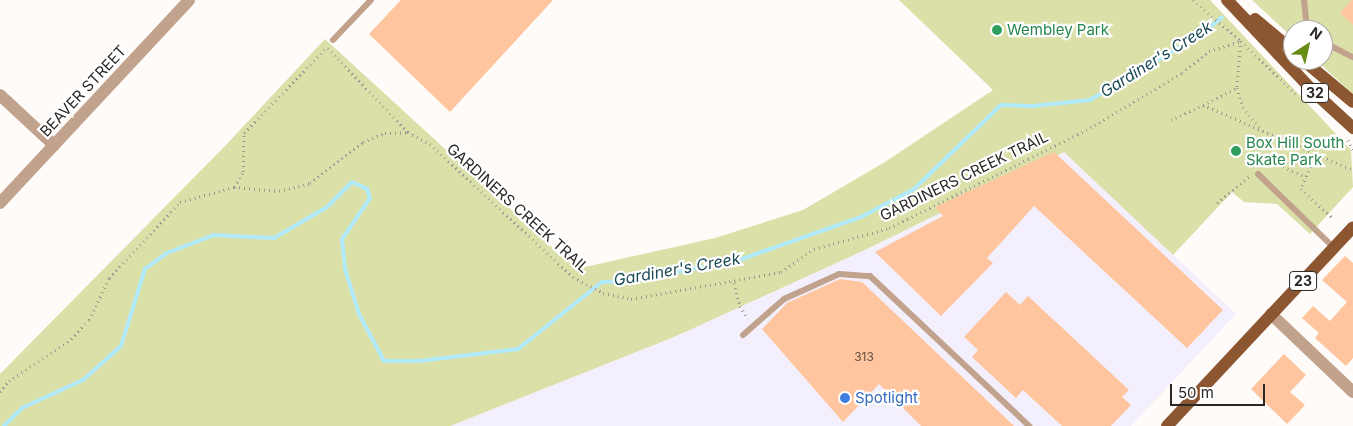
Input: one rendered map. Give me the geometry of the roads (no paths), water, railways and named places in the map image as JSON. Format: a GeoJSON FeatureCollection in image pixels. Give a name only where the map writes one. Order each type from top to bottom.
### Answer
{"type":"FeatureCollection","features":[{"type":"Feature","properties":{"kind":"main road","name":"32"},"geometry":{"type":"LineString","coordinates":[[1227,0],[1347,131]]}},
{"type":"Feature","properties":{"kind":"main road"},"geometry":{"type":"LineString","coordinates":[[1232,0],[1283,43]]}},
{"type":"Feature","properties":{"kind":"main road","name":"32"},"geometry":{"type":"LineString","coordinates":[[1318,70],[1353,102]]}},
{"type":"Feature","properties":{"kind":"main road","name":"23"},"geometry":{"type":"LineString","coordinates":[[1168,426],[1353,227]]}},
{"type":"Feature","properties":{"kind":"street","name":"BEAVER STREET"},"geometry":{"type":"LineString","coordinates":[[0,203],[189,0]]}},
{"type":"Feature","properties":{"kind":"street"},"geometry":{"type":"LineString","coordinates":[[0,95],[54,145]]}},
{"type":"Feature","properties":{"kind":"street"},"geometry":{"type":"LineString","coordinates":[[1271,314],[1353,392]]}},
{"type":"Feature","properties":{"kind":"lane"},"geometry":{"type":"LineString","coordinates":[[333,40],[371,0]]}},
{"type":"Feature","properties":{"kind":"lane"},"geometry":{"type":"LineString","coordinates":[[1304,0],[1306,20]]}},
{"type":"Feature","properties":{"kind":"lane"},"geometry":{"type":"LineString","coordinates":[[1333,49],[1353,57]]}},
{"type":"Feature","properties":{"kind":"lane"},"geometry":{"type":"LineString","coordinates":[[1258,174],[1334,248]]}},
{"type":"Feature","properties":{"kind":"lane"},"geometry":{"type":"LineString","coordinates":[[743,335],[784,300],[831,277],[839,274],[870,276],[1029,426]]}},
{"type":"Feature","properties":{"kind":"waterway","name":"Gardiner's Creek"},"geometry":{"type":"LineString","coordinates":[[4,426],[22,408],[83,380],[121,346],[145,269],[167,253],[214,235],[274,238],[327,207],[352,182],[367,189],[370,198],[342,239],[345,269],[359,314],[384,361],[419,361],[518,349],[602,282],[630,281],[739,260],[861,217],[914,189],[1001,105],[1033,106],[1090,100],[1200,35],[1222,17]]}},
{"type":"Feature","properties":{"kind":"place","name":"Wembley Park"},"geometry":{"type":"Point","coordinates":[997,30]}},
{"type":"Feature","properties":{"kind":"place","name":"Box Hill South Skate Park"},"geometry":{"type":"Point","coordinates":[1236,151]}},
{"type":"Feature","properties":{"kind":"place","name":"Spotlight"},"geometry":{"type":"Point","coordinates":[845,398]}}]}
